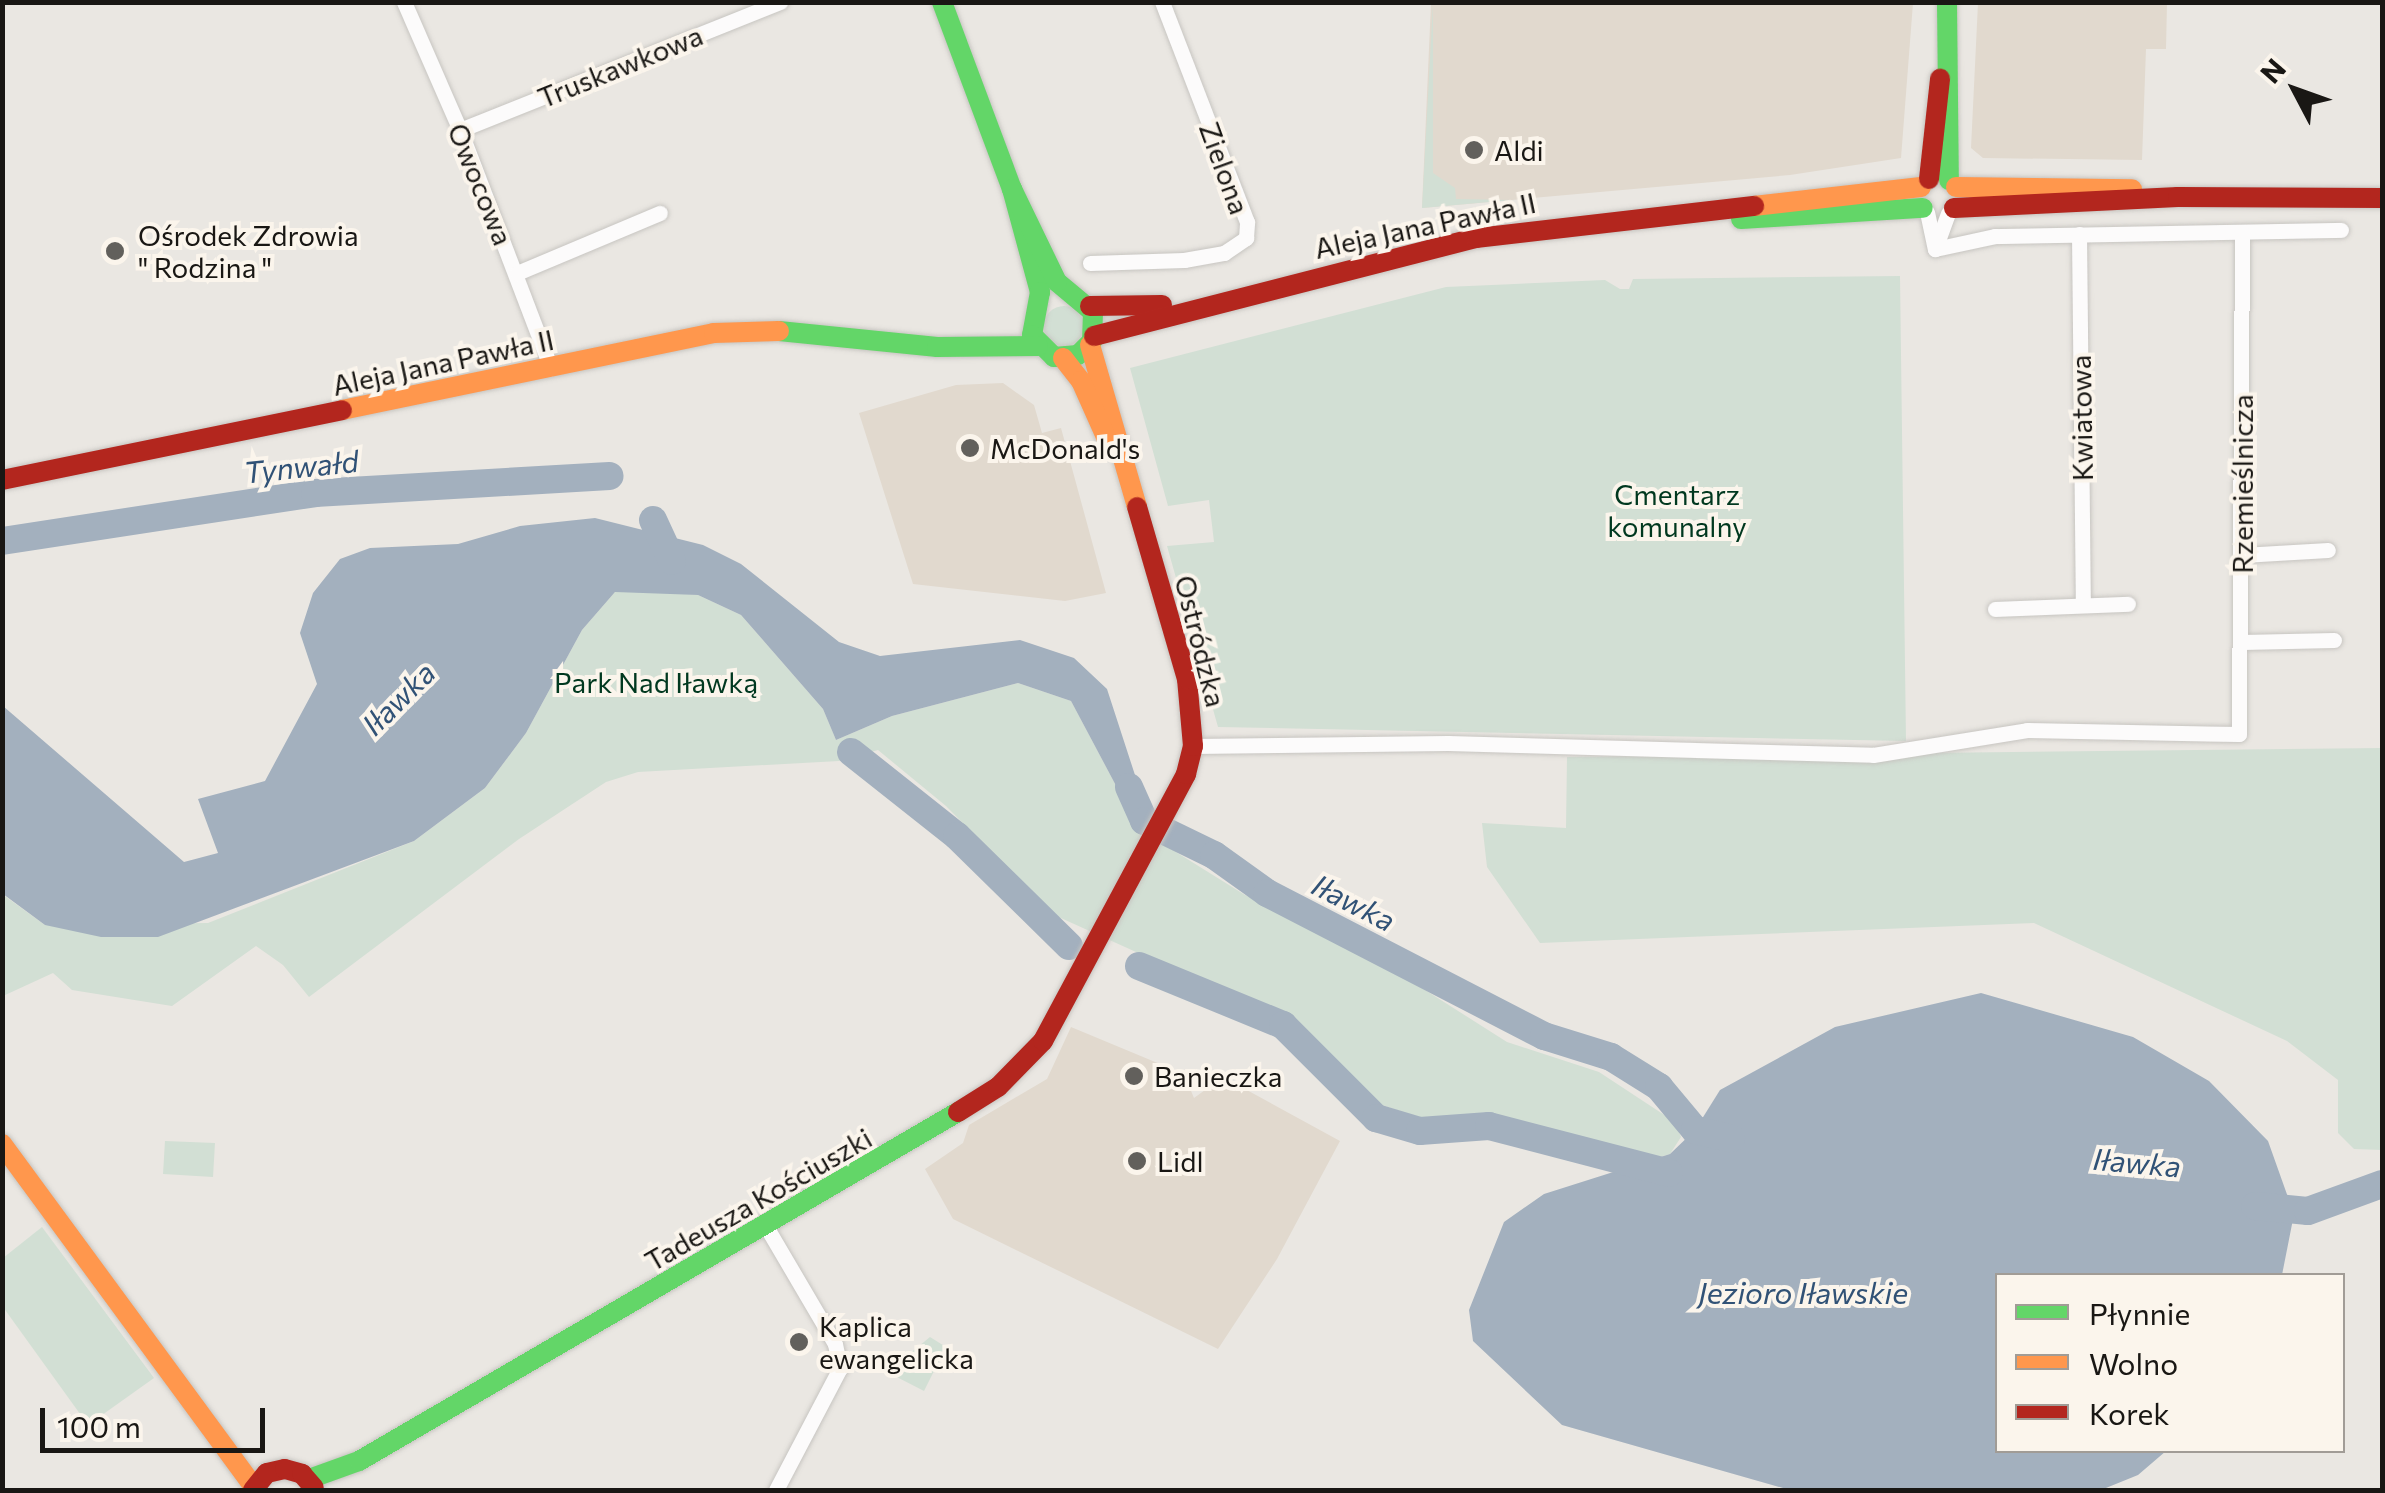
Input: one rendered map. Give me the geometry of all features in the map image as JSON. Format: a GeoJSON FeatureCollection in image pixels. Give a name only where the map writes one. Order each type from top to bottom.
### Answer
{"type":"FeatureCollection","features":[{"type":"Feature","properties":{"kind":"main road"},"geometry":{"type":"LineString","coordinates":[[942,2],[1012,188],[1050,270],[1070,294],[1090,306]]}},
{"type":"Feature","properties":{"kind":"main road"},"geometry":{"type":"LineString","coordinates":[[1938,197],[1946,2]]}},
{"type":"Feature","properties":{"kind":"main road","name":"Aleja Jana Pawła II"},"geometry":{"type":"LineString","coordinates":[[1092,340],[1219,302],[1477,238],[1644,218],[2108,187],[2178,198],[2382,198]]}},
{"type":"Feature","properties":{"kind":"main road"},"geometry":{"type":"LineString","coordinates":[[1012,188],[1036,310],[1038,346]]}},
{"type":"Feature","properties":{"kind":"main road"},"geometry":{"type":"LineString","coordinates":[[1036,310],[1070,294]]}},
{"type":"Feature","properties":{"kind":"main road","name":"Aleja Jana Pawła II"},"geometry":{"type":"LineString","coordinates":[[1090,306],[1120,310],[1219,302]]}},
{"type":"Feature","properties":{"kind":"main road","name":"Ostródzka"},"geometry":{"type":"LineString","coordinates":[[1090,306],[1092,340],[1131,490],[1187,679],[1192,746],[1166,813],[1111,909]]}},
{"type":"Feature","properties":{"kind":"main road","name":"Aleja Jana Pawła II"},"geometry":{"type":"LineString","coordinates":[[896,341],[1006,330],[1036,310]]}},
{"type":"Feature","properties":{"kind":"main road","name":"Aleja Jana Pawła II"},"geometry":{"type":"LineString","coordinates":[[2,480],[714,333],[798,330],[896,341],[1038,346]]}},
{"type":"Feature","properties":{"kind":"main road"},"geometry":{"type":"LineString","coordinates":[[1062,358],[1092,340]]}},
{"type":"Feature","properties":{"kind":"main road","name":"Ostródzka"},"geometry":{"type":"LineString","coordinates":[[1038,346],[1062,358],[1081,381],[1131,490]]}},
{"type":"Feature","properties":{"kind":"main road","name":"Tadeusza Kościuszki"},"geometry":{"type":"LineString","coordinates":[[316,1487],[768,1228],[1024,1065],[1111,909]]}},
{"type":"Feature","properties":{"kind":"main road"},"geometry":{"type":"LineString","coordinates":[[2,1144],[258,1484],[294,1470],[316,1487]]}},
{"type":"Feature","properties":{"kind":"street","name":"Owocowa"},"geometry":{"type":"LineString","coordinates":[[404,2],[460,130],[550,368]]}},
{"type":"Feature","properties":{"kind":"street"},"geometry":{"type":"LineString","coordinates":[[724,2],[733,20]]}},
{"type":"Feature","properties":{"kind":"street","name":"Truskawkowa"},"geometry":{"type":"LineString","coordinates":[[460,130],[780,2]]}},
{"type":"Feature","properties":{"kind":"street","name":"Zielona"},"geometry":{"type":"LineString","coordinates":[[1090,263],[1184,260],[1224,253],[1246,238],[1246,222],[1162,2]]}},
{"type":"Feature","properties":{"kind":"street"},"geometry":{"type":"LineString","coordinates":[[1938,197],[1936,249],[1995,236],[2341,230]]}},
{"type":"Feature","properties":{"kind":"street"},"geometry":{"type":"LineString","coordinates":[[517,274],[660,213]]}},
{"type":"Feature","properties":{"kind":"street","name":"Rzemieślnicza"},"geometry":{"type":"LineString","coordinates":[[1192,746],[1392,742],[1874,755],[2027,730],[2238,734],[2242,642],[2242,232]]}},
{"type":"Feature","properties":{"kind":"street","name":"Kwiatowa"},"geometry":{"type":"LineString","coordinates":[[2079,234],[2083,603]]}},
{"type":"Feature","properties":{"kind":"street"},"geometry":{"type":"LineString","coordinates":[[2242,555],[2328,550]]}},
{"type":"Feature","properties":{"kind":"street"},"geometry":{"type":"LineString","coordinates":[[1995,608],[2128,604]]}},
{"type":"Feature","properties":{"kind":"street"},"geometry":{"type":"LineString","coordinates":[[2242,642],[2334,640]]}},
{"type":"Feature","properties":{"kind":"street"},"geometry":{"type":"LineString","coordinates":[[768,1228],[835,1344],[840,1368],[776,1490]]}},
{"type":"Feature","properties":{"kind":"shaded area"},"geometry":{"type":"Polygon","coordinates":[[[1431,3],[1913,3],[1901,158],[1790,175],[1422,208],[1431,3]]]}},
{"type":"Feature","properties":{"kind":"shaded area"},"geometry":{"type":"Polygon","coordinates":[[[1978,3],[2167,3],[2166,49],[2146,49],[2142,160],[1983,158],[1971,148],[1978,3]]]}},
{"type":"Feature","properties":{"kind":"shaded area"},"geometry":{"type":"Polygon","coordinates":[[[1003,383],[1034,405],[1042,433],[1061,428],[1106,593],[1065,601],[913,584],[859,413],[956,385],[1003,383]]]}},
{"type":"Feature","properties":{"kind":"shaded area"},"geometry":{"type":"Polygon","coordinates":[[[1071,1027],[1184,1074],[1194,1098],[1223,1077],[1340,1141],[1277,1259],[1218,1349],[953,1219],[925,1169],[963,1143],[969,1125],[1047,1079],[1071,1027]]]}},
{"type":"Feature","properties":{"kind":"green space"},"geometry":{"type":"Polygon","coordinates":[[[1433,3],[1433,173],[1455,188],[1456,199],[1511,200],[1422,208],[1433,3]]]}},
{"type":"Feature","properties":{"kind":"green space","name":"Cmentarz komunalny"},"geometry":{"type":"Polygon","coordinates":[[[1900,276],[1906,741],[1218,727],[1167,546],[1214,542],[1209,500],[1168,506],[1130,368],[1446,287],[1605,280],[1620,289],[1629,289],[1633,279],[1900,276]]]}},
{"type":"Feature","properties":{"kind":"green space"},"geometry":{"type":"Polygon","coordinates":[[[1064,306],[1078,312],[1084,326],[1078,340],[1064,346],[1050,340],[1044,326],[1050,312],[1064,306]]]}},
{"type":"Feature","properties":{"kind":"green space","name":"Park Nad Iławką"},"geometry":{"type":"Polygon","coordinates":[[[615,592],[698,595],[741,615],[823,709],[836,740],[892,716],[1018,683],[1071,701],[1139,829],[1245,895],[1362,950],[1507,1042],[1599,1072],[1675,1122],[1681,1137],[1670,1154],[1643,1162],[1570,1138],[1481,1118],[1428,1121],[1368,1100],[1280,1017],[1052,914],[946,806],[878,750],[839,761],[638,772],[606,782],[519,839],[309,997],[283,965],[256,946],[172,1006],[72,990],[53,973],[3,996],[2,894],[45,925],[208,923],[414,841],[485,788],[526,733],[582,630],[615,592]]]}},
{"type":"Feature","properties":{"kind":"green space"},"geometry":{"type":"Polygon","coordinates":[[[2382,748],[2382,1150],[2354,1149],[2338,1133],[2338,1080],[2287,1041],[2034,923],[1540,943],[1487,867],[1482,823],[1566,828],[1567,757],[2382,748]]]}},
{"type":"Feature","properties":{"kind":"green space"},"geometry":{"type":"Polygon","coordinates":[[[165,1141],[215,1143],[213,1177],[163,1174],[165,1141]]]}},
{"type":"Feature","properties":{"kind":"green space"},"geometry":{"type":"Polygon","coordinates":[[[42,1227],[154,1378],[88,1425],[3,1307],[3,1258],[42,1227]]]}},
{"type":"Feature","properties":{"kind":"green space"},"geometry":{"type":"Polygon","coordinates":[[[930,1337],[946,1347],[924,1391],[887,1372],[930,1337]]]}},
{"type":"Feature","properties":{"kind":"water"},"geometry":{"type":"Polygon","coordinates":[[[595,518],[703,545],[741,564],[839,642],[880,656],[1020,640],[1074,658],[1107,689],[1148,815],[1139,829],[1071,701],[1018,683],[892,716],[836,740],[823,709],[741,615],[698,595],[615,592],[582,630],[526,733],[485,788],[414,841],[158,937],[101,937],[45,925],[3,894],[3,706],[184,862],[218,853],[198,799],[265,781],[317,684],[300,633],[313,593],[340,559],[370,548],[458,544],[520,526],[595,518]]]}},
{"type":"Feature","properties":{"kind":"water","name":"Jezioro Iławskie"},"geometry":{"type":"Polygon","coordinates":[[[1981,993],[2133,1037],[2209,1081],[2268,1141],[2294,1214],[2282,1273],[1995,1273],[1995,1453],[2164,1453],[2138,1475],[2101,1490],[1790,1490],[1562,1425],[1473,1341],[1469,1310],[1504,1222],[1544,1194],[1670,1154],[1695,1130],[1720,1090],[1835,1027],[1981,993]]]}},
{"type":"Feature","properties":{"kind":"waterway","name":"Tynwałd"},"geometry":{"type":"LineString","coordinates":[[2,541],[315,493],[610,476]]}},
{"type":"Feature","properties":{"kind":"waterway","name":"Tynwałd"},"geometry":{"type":"LineString","coordinates":[[653,520],[672,561]]}},
{"type":"Feature","properties":{"kind":"waterway","name":"Iławka"},"geometry":{"type":"LineString","coordinates":[[851,752],[957,836],[1069,946]]}},
{"type":"Feature","properties":{"kind":"waterway","name":"Iławka"},"geometry":{"type":"LineString","coordinates":[[1129,787],[1144,821],[1214,855],[1267,893],[1544,1036],[1611,1057],[1659,1087],[1695,1130],[1731,1138]]}},
{"type":"Feature","properties":{"kind":"waterway","name":"Iławka"},"geometry":{"type":"LineString","coordinates":[[1139,966],[1283,1025],[1376,1118],[1420,1131],[1489,1126],[1669,1173]]}},
{"type":"Feature","properties":{"kind":"waterway","name":"Iławka"},"geometry":{"type":"LineString","coordinates":[[2255,1206],[2308,1211],[2382,1184]]}},
{"type":"Feature","properties":{"kind":"traffic: fast"},"geometry":{"type":"LineString","coordinates":[[942,2],[1012,189],[1040,292],[1032,335],[1054,357],[1078,355],[1092,341],[1093,312],[1057,282],[1012,189]]}},
{"type":"Feature","properties":{"kind":"traffic: fast"},"geometry":{"type":"LineString","coordinates":[[1947,2],[1949,180]]}},
{"type":"Feature","properties":{"kind":"traffic: fast"},"geometry":{"type":"LineString","coordinates":[[1741,219],[1923,208]]}},
{"type":"Feature","properties":{"kind":"traffic: fast"},"geometry":{"type":"LineString","coordinates":[[779,331],[937,347],[1038,346]]}},
{"type":"Feature","properties":{"kind":"traffic: fast"},"geometry":{"type":"LineString","coordinates":[[309,1479],[359,1461],[958,1112]]}},
{"type":"Feature","properties":{"kind":"traffic: slow"},"geometry":{"type":"LineString","coordinates":[[1754,206],[1921,187]]}},
{"type":"Feature","properties":{"kind":"traffic: slow"},"geometry":{"type":"LineString","coordinates":[[1956,187],[2132,189]]}},
{"type":"Feature","properties":{"kind":"traffic: slow"},"geometry":{"type":"LineString","coordinates":[[342,410],[714,333],[779,331]]}},
{"type":"Feature","properties":{"kind":"traffic: slow"},"geometry":{"type":"LineString","coordinates":[[1090,345],[1137,507]]}},
{"type":"Feature","properties":{"kind":"traffic: slow"},"geometry":{"type":"LineString","coordinates":[[1063,358],[1081,381],[1111,448]]}},
{"type":"Feature","properties":{"kind":"traffic: slow"},"geometry":{"type":"LineString","coordinates":[[2,1144],[254,1487]]}},
{"type":"Feature","properties":{"kind":"traffic: jam"},"geometry":{"type":"LineString","coordinates":[[1929,179],[1940,79]]}},
{"type":"Feature","properties":{"kind":"traffic: jam"},"geometry":{"type":"LineString","coordinates":[[1954,208],[2178,197],[2382,198]]}},
{"type":"Feature","properties":{"kind":"traffic: jam"},"geometry":{"type":"LineString","coordinates":[[1094,336],[1477,238],[1754,206]]}},
{"type":"Feature","properties":{"kind":"traffic: jam"},"geometry":{"type":"LineString","coordinates":[[1090,306],[1162,305]]}},
{"type":"Feature","properties":{"kind":"traffic: jam"},"geometry":{"type":"LineString","coordinates":[[2,480],[342,410]]}},
{"type":"Feature","properties":{"kind":"traffic: jam"},"geometry":{"type":"LineString","coordinates":[[958,1112],[998,1087],[1043,1041],[1186,774],[1193,746],[1187,679],[1137,507]]}},
{"type":"Feature","properties":{"kind":"traffic: jam"},"geometry":{"type":"LineString","coordinates":[[253,1490],[267,1473],[285,1469],[302,1474],[314,1488]]}},
{"type":"Feature","properties":{"kind":"place","name":"Aldi"},"geometry":{"type":"Point","coordinates":[1474,150]}},
{"type":"Feature","properties":{"kind":"place","name":"Ośrodek Zdrowia \" Rodzina \""},"geometry":{"type":"Point","coordinates":[115,251]}},
{"type":"Feature","properties":{"kind":"place","name":"McDonald's"},"geometry":{"type":"Point","coordinates":[970,448]}},
{"type":"Feature","properties":{"kind":"place","name":"Banieczka"},"geometry":{"type":"Point","coordinates":[1134,1076]}},
{"type":"Feature","properties":{"kind":"place","name":"Lidl"},"geometry":{"type":"Point","coordinates":[1137,1161]}},
{"type":"Feature","properties":{"kind":"place","name":"Kaplica ewangelicka"},"geometry":{"type":"Point","coordinates":[799,1342]}}]}
